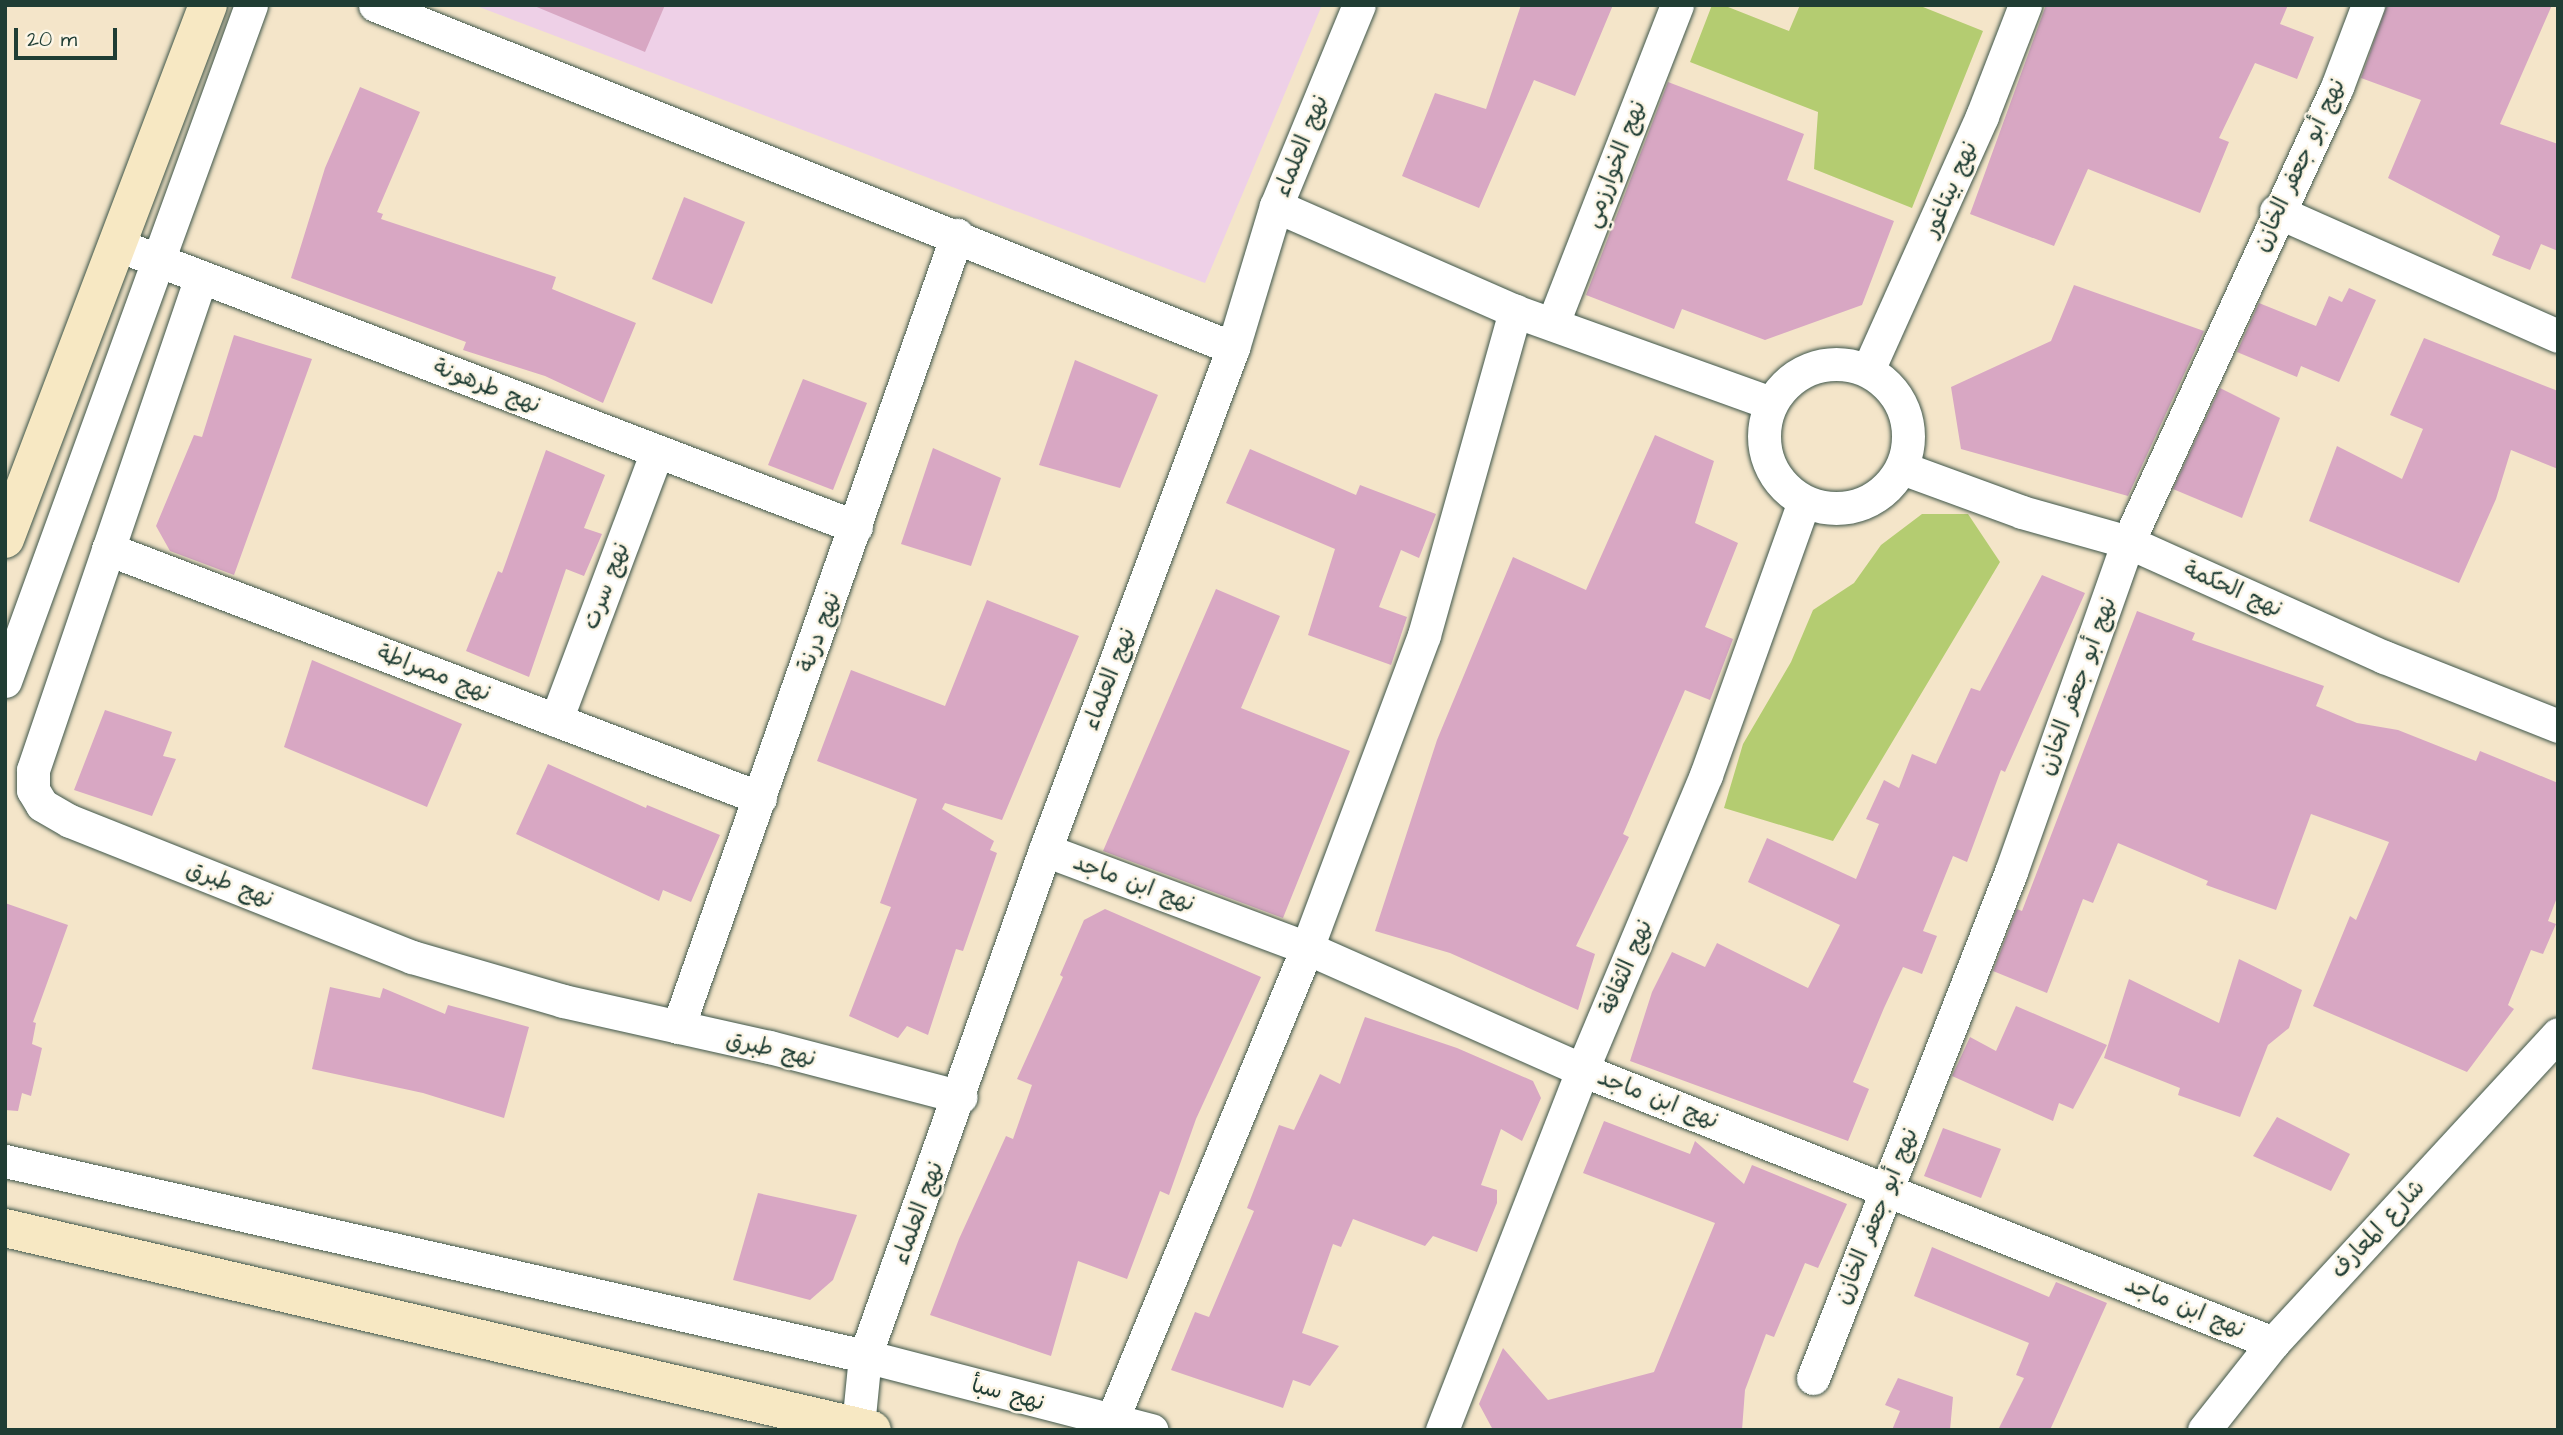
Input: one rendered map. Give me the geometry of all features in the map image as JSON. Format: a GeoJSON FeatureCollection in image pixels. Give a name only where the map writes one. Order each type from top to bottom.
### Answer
{"type":"FeatureCollection","features":[{"type":"Feature","properties":{"kind":"street"},"geometry":{"type":"LineString","coordinates":[[5,539],[208,5]]}},
{"type":"Feature","properties":{"kind":"street"},"geometry":{"type":"LineString","coordinates":[[5,681],[251,5]]}},
{"type":"Feature","properties":{"kind":"street"},"geometry":{"type":"LineString","coordinates":[[375,5],[957,235],[1233,348]]}},
{"type":"Feature","properties":{"kind":"street","name":"نهج العلماء"},"geometry":{"type":"LineString","coordinates":[[865,1428],[866,1356],[961,1097],[1045,850],[1233,348],[1276,206],[1359,5]]}},
{"type":"Feature","properties":{"kind":"street","name":"نهج الخوارزمي"},"geometry":{"type":"LineString","coordinates":[[1553,323],[1678,5]]}},
{"type":"Feature","properties":{"kind":"street","name":"نهج بيتاغور"},"geometry":{"type":"LineString","coordinates":[[1868,370],[1982,116],[2025,5]]}},
{"type":"Feature","properties":{"kind":"street","name":"نهج أبو جعفر الخازن"},"geometry":{"type":"LineString","coordinates":[[1813,1378],[2011,872],[2128,542],[2192,407],[2276,211],[2337,87],[2368,5]]}},
{"type":"Feature","properties":{"kind":"street"},"geometry":{"type":"LineString","coordinates":[[1276,206],[1515,312],[1553,323],[1770,403]]}},
{"type":"Feature","properties":{"kind":"street"},"geometry":{"type":"LineString","coordinates":[[2276,211],[2558,336]]}},
{"type":"Feature","properties":{"kind":"street","name":"نهج درنة"},"geometry":{"type":"LineString","coordinates":[[678,1027],[957,235]]}},
{"type":"Feature","properties":{"kind":"street","name":"نهج طرهونة"},"geometry":{"type":"LineString","coordinates":[[118,245],[856,527]]}},
{"type":"Feature","properties":{"kind":"street","name":"نهج طبرق"},"geometry":{"type":"LineString","coordinates":[[201,277],[33,770],[33,790],[42,805],[71,821],[412,957],[563,1001],[961,1097]]}},
{"type":"Feature","properties":{"kind":"street"},"geometry":{"type":"LineString","coordinates":[[1112,1420],[1307,948],[1424,635],[1461,492],[1515,312]]}},
{"type":"Feature","properties":{"kind":"street"},"geometry":{"type":"LineString","coordinates":[[1840,363],[1868,370],[1891,387],[1905,412],[1909,440],[1902,468],[1884,491],[1860,505],[1831,509],[1804,502],[1781,484],[1766,460],[1762,431],[1770,403],[1787,381],[1812,366],[1840,363]]}},
{"type":"Feature","properties":{"kind":"street","name":"نهج سرت"},"geometry":{"type":"LineString","coordinates":[[556,720],[657,451]]}},
{"type":"Feature","properties":{"kind":"street","name":"نهج الحكمة"},"geometry":{"type":"LineString","coordinates":[[1902,468],[2022,512],[2128,542],[2384,657],[2558,726]]}},
{"type":"Feature","properties":{"kind":"street","name":"نهج الثقافة"},"geometry":{"type":"LineString","coordinates":[[1442,1430],[1582,1070],[1706,775],[1804,502]]}},
{"type":"Feature","properties":{"kind":"street","name":"نهج مصراطة"},"geometry":{"type":"LineString","coordinates":[[108,549],[760,798]]}},
{"type":"Feature","properties":{"kind":"street","name":"نهج ابن ماجد"},"geometry":{"type":"LineString","coordinates":[[1045,850],[1307,948],[1582,1070],[2273,1343]]}},
{"type":"Feature","properties":{"kind":"street","name":"شارع المعارف"},"geometry":{"type":"LineString","coordinates":[[2204,1430],[2273,1343],[2558,1034]]}},
{"type":"Feature","properties":{"kind":"street","name":"نهج سبأ"},"geometry":{"type":"LineString","coordinates":[[5,1161],[866,1356],[1152,1430]]}},
{"type":"Feature","properties":{"kind":"street"},"geometry":{"type":"LineString","coordinates":[[5,1228],[865,1428]]}},
{"type":"Feature","properties":{"kind":"shaded area"},"geometry":{"type":"Polygon","coordinates":[[[474,5],[1322,5],[1205,283],[474,5]]]}},
{"type":"Feature","properties":{"kind":"green space"},"geometry":{"type":"Polygon","coordinates":[[[1712,5],[1723,5],[1789,31],[1800,5],[1918,5],[1983,31],[1912,208],[1814,169],[1818,112],[1690,62],[1712,5]]]}},
{"type":"Feature","properties":{"kind":"green space"},"geometry":{"type":"Polygon","coordinates":[[[1922,514],[1968,514],[2000,562],[1833,841],[1724,808],[1743,744],[1791,662],[1813,610],[1854,583],[1881,545],[1922,514]]]}},
{"type":"Feature","properties":{"kind":"building"},"geometry":{"type":"Polygon","coordinates":[[[532,5],[665,5],[645,52],[532,5]]]}},
{"type":"Feature","properties":{"kind":"building"},"geometry":{"type":"Polygon","coordinates":[[[1521,5],[1613,5],[1575,96],[1534,80],[1479,208],[1402,176],[1435,93],[1486,109],[1521,5]]]}},
{"type":"Feature","properties":{"kind":"building"},"geometry":{"type":"Polygon","coordinates":[[[2046,5],[2288,5],[2280,24],[2314,37],[2297,79],[2255,63],[2219,138],[2229,142],[2200,213],[2088,169],[2054,246],[1970,214],[2046,5]]]}},
{"type":"Feature","properties":{"kind":"building"},"geometry":{"type":"Polygon","coordinates":[[[2387,5],[2552,5],[2500,124],[2558,144],[2558,251],[2541,244],[2530,270],[2492,255],[2500,236],[2388,178],[2421,100],[2361,78],[2387,5]]]}},
{"type":"Feature","properties":{"kind":"building"},"geometry":{"type":"Polygon","coordinates":[[[1668,82],[1804,134],[1787,180],[1894,221],[1862,305],[1765,340],[1682,309],[1674,329],[1586,295],[1668,82]]]}},
{"type":"Feature","properties":{"kind":"building"},"geometry":{"type":"Polygon","coordinates":[[[360,87],[420,112],[377,212],[383,214],[381,219],[556,277],[552,289],[636,323],[603,403],[545,376],[463,350],[466,342],[291,278],[325,168],[360,87]]]}},
{"type":"Feature","properties":{"kind":"building"},"geometry":{"type":"Polygon","coordinates":[[[684,197],[745,222],[712,304],[652,279],[684,197]]]}},
{"type":"Feature","properties":{"kind":"building"},"geometry":{"type":"Polygon","coordinates":[[[2074,285],[2204,331],[2128,496],[1961,449],[1951,387],[2051,341],[2074,285]]]}},
{"type":"Feature","properties":{"kind":"building"},"geometry":{"type":"Polygon","coordinates":[[[2349,288],[2376,300],[2339,382],[2301,366],[2297,377],[2237,352],[2259,303],[2316,326],[2329,296],[2342,302],[2349,288]]]}},
{"type":"Feature","properties":{"kind":"building"},"geometry":{"type":"Polygon","coordinates":[[[234,335],[312,359],[234,575],[170,551],[156,526],[194,435],[202,437],[234,335]]]}},
{"type":"Feature","properties":{"kind":"building"},"geometry":{"type":"Polygon","coordinates":[[[2424,338],[2558,391],[2558,469],[2511,450],[2496,499],[2459,583],[2309,521],[2337,446],[2402,479],[2423,429],[2390,415],[2424,338]]]}},
{"type":"Feature","properties":{"kind":"building"},"geometry":{"type":"Polygon","coordinates":[[[1075,360],[1158,395],[1120,488],[1039,465],[1075,360]]]}},
{"type":"Feature","properties":{"kind":"building"},"geometry":{"type":"Polygon","coordinates":[[[803,379],[867,403],[833,490],[768,465],[803,379]]]}},
{"type":"Feature","properties":{"kind":"building"},"geometry":{"type":"Polygon","coordinates":[[[2220,388],[2280,418],[2242,518],[2173,489],[2220,388]]]}},
{"type":"Feature","properties":{"kind":"building"},"geometry":{"type":"Polygon","coordinates":[[[1655,435],[1714,461],[1695,523],[1738,543],[1705,627],[1733,639],[1710,700],[1685,690],[1623,834],[1629,837],[1576,946],[1595,954],[1578,1010],[1450,953],[1375,931],[1437,740],[1513,557],[1586,590],[1655,435]]]}},
{"type":"Feature","properties":{"kind":"building"},"geometry":{"type":"Polygon","coordinates":[[[933,448],[1001,478],[971,566],[901,544],[933,448]]]}},
{"type":"Feature","properties":{"kind":"building"},"geometry":{"type":"Polygon","coordinates":[[[1250,449],[1356,495],[1360,485],[1436,514],[1419,558],[1401,550],[1379,607],[1407,617],[1391,665],[1308,635],[1335,549],[1226,503],[1250,449]]]}},
{"type":"Feature","properties":{"kind":"building"},"geometry":{"type":"Polygon","coordinates":[[[546,450],[605,475],[584,528],[602,534],[584,576],[566,569],[529,677],[466,651],[498,571],[502,573],[546,450]]]}},
{"type":"Feature","properties":{"kind":"building"},"geometry":{"type":"Polygon","coordinates":[[[2042,575],[2085,593],[2005,772],[2001,770],[1967,862],[1953,856],[1923,931],[1937,936],[1922,974],[1903,967],[1884,1008],[1853,1082],[1869,1089],[1848,1141],[1630,1061],[1652,992],[1672,952],[1705,967],[1717,943],[1808,988],[1840,925],[1748,882],[1767,838],[1856,879],[1879,824],[1866,819],[1884,780],[1899,788],[1912,754],[1936,764],[1971,688],[1980,691],[2042,575]]]}},
{"type":"Feature","properties":{"kind":"building"},"geometry":{"type":"Polygon","coordinates":[[[1216,589],[1280,616],[1241,708],[1350,751],[1283,918],[1103,851],[1216,589]]]}},
{"type":"Feature","properties":{"kind":"building"},"geometry":{"type":"Polygon","coordinates":[[[987,600],[1079,636],[1002,820],[945,803],[942,809],[994,841],[990,850],[997,853],[963,951],[956,949],[928,1035],[907,1026],[898,1038],[849,1016],[891,907],[880,903],[917,799],[817,761],[851,670],[945,706],[987,600]]]}},
{"type":"Feature","properties":{"kind":"building"},"geometry":{"type":"Polygon","coordinates":[[[2137,611],[2195,633],[2192,640],[2324,686],[2316,706],[2357,723],[2398,730],[2476,761],[2480,751],[2558,783],[2558,895],[2548,921],[2556,924],[2543,954],[2531,950],[2508,1005],[2514,1009],[2467,1072],[2313,1006],[2350,916],[2356,920],[2389,842],[2311,814],[2276,910],[2206,885],[2208,881],[2118,843],[2093,903],[2083,899],[2047,993],[1993,971],[2017,909],[2022,911],[2137,611]]]}},
{"type":"Feature","properties":{"kind":"building"},"geometry":{"type":"Polygon","coordinates":[[[312,660],[462,724],[427,807],[284,747],[312,660]]]}},
{"type":"Feature","properties":{"kind":"building"},"geometry":{"type":"Polygon","coordinates":[[[105,710],[172,732],[163,756],[176,759],[152,816],[74,790],[105,710]]]}},
{"type":"Feature","properties":{"kind":"building"},"geometry":{"type":"Polygon","coordinates":[[[548,764],[646,808],[647,805],[720,835],[691,902],[663,890],[659,901],[516,834],[548,764]]]}},
{"type":"Feature","properties":{"kind":"building"},"geometry":{"type":"Polygon","coordinates":[[[5,903],[68,925],[33,1022],[36,1023],[32,1044],[42,1048],[31,1096],[22,1093],[18,1111],[5,1110],[5,903]]]}},
{"type":"Feature","properties":{"kind":"building"},"geometry":{"type":"Polygon","coordinates":[[[1105,909],[1261,977],[1196,1119],[1169,1195],[1160,1191],[1127,1279],[1078,1261],[1051,1356],[930,1315],[959,1239],[1006,1136],[1013,1139],[1032,1085],[1017,1079],[1063,977],[1060,975],[1084,920],[1105,909]]]}},
{"type":"Feature","properties":{"kind":"building"},"geometry":{"type":"Polygon","coordinates":[[[2239,959],[2302,990],[2289,1028],[2268,1045],[2240,1117],[2178,1095],[2180,1088],[2104,1058],[2129,979],[2219,1023],[2239,959]]]}},
{"type":"Feature","properties":{"kind":"building"},"geometry":{"type":"Polygon","coordinates":[[[330,987],[380,998],[383,988],[445,1014],[448,1005],[529,1027],[504,1118],[423,1093],[312,1069],[330,987]]]}},
{"type":"Feature","properties":{"kind":"building"},"geometry":{"type":"Polygon","coordinates":[[[2016,1006],[2107,1045],[2073,1109],[2059,1103],[2053,1121],[1952,1076],[1970,1037],[1996,1051],[2016,1006]]]}},
{"type":"Feature","properties":{"kind":"building"},"geometry":{"type":"Polygon","coordinates":[[[1365,1017],[1457,1048],[1533,1081],[1541,1098],[1522,1141],[1501,1129],[1481,1185],[1497,1190],[1497,1203],[1477,1252],[1433,1236],[1425,1246],[1353,1219],[1341,1247],[1333,1244],[1302,1333],[1339,1346],[1310,1386],[1293,1380],[1283,1408],[1171,1370],[1195,1312],[1209,1317],[1254,1211],[1247,1208],[1279,1125],[1294,1130],[1320,1074],[1340,1084],[1365,1017]]]}},
{"type":"Feature","properties":{"kind":"building"},"geometry":{"type":"Polygon","coordinates":[[[2277,1117],[2350,1154],[2331,1191],[2253,1156],[2277,1117]]]}},
{"type":"Feature","properties":{"kind":"building"},"geometry":{"type":"Polygon","coordinates":[[[1604,1121],[1690,1154],[1695,1141],[1744,1184],[1752,1165],[1847,1204],[1818,1268],[1805,1263],[1774,1337],[1766,1334],[1745,1390],[1742,1430],[1493,1430],[1479,1404],[1503,1348],[1548,1400],[1654,1372],[1715,1223],[1583,1173],[1604,1121]]]}},
{"type":"Feature","properties":{"kind":"building"},"geometry":{"type":"Polygon","coordinates":[[[1943,1128],[2001,1149],[1981,1198],[1924,1176],[1943,1128]]]}},
{"type":"Feature","properties":{"kind":"building"},"geometry":{"type":"Polygon","coordinates":[[[758,1193],[857,1215],[833,1280],[810,1300],[733,1280],[758,1193]]]}},
{"type":"Feature","properties":{"kind":"building"},"geometry":{"type":"Polygon","coordinates":[[[1932,1247],[2049,1297],[2056,1282],[2107,1303],[2050,1430],[1998,1430],[2024,1378],[2016,1375],[2029,1343],[1914,1296],[1932,1247]]]}},
{"type":"Feature","properties":{"kind":"building"},"geometry":{"type":"Polygon","coordinates":[[[1898,1378],[1953,1397],[1950,1430],[1892,1430],[1900,1411],[1885,1405],[1898,1378]]]}}]}
